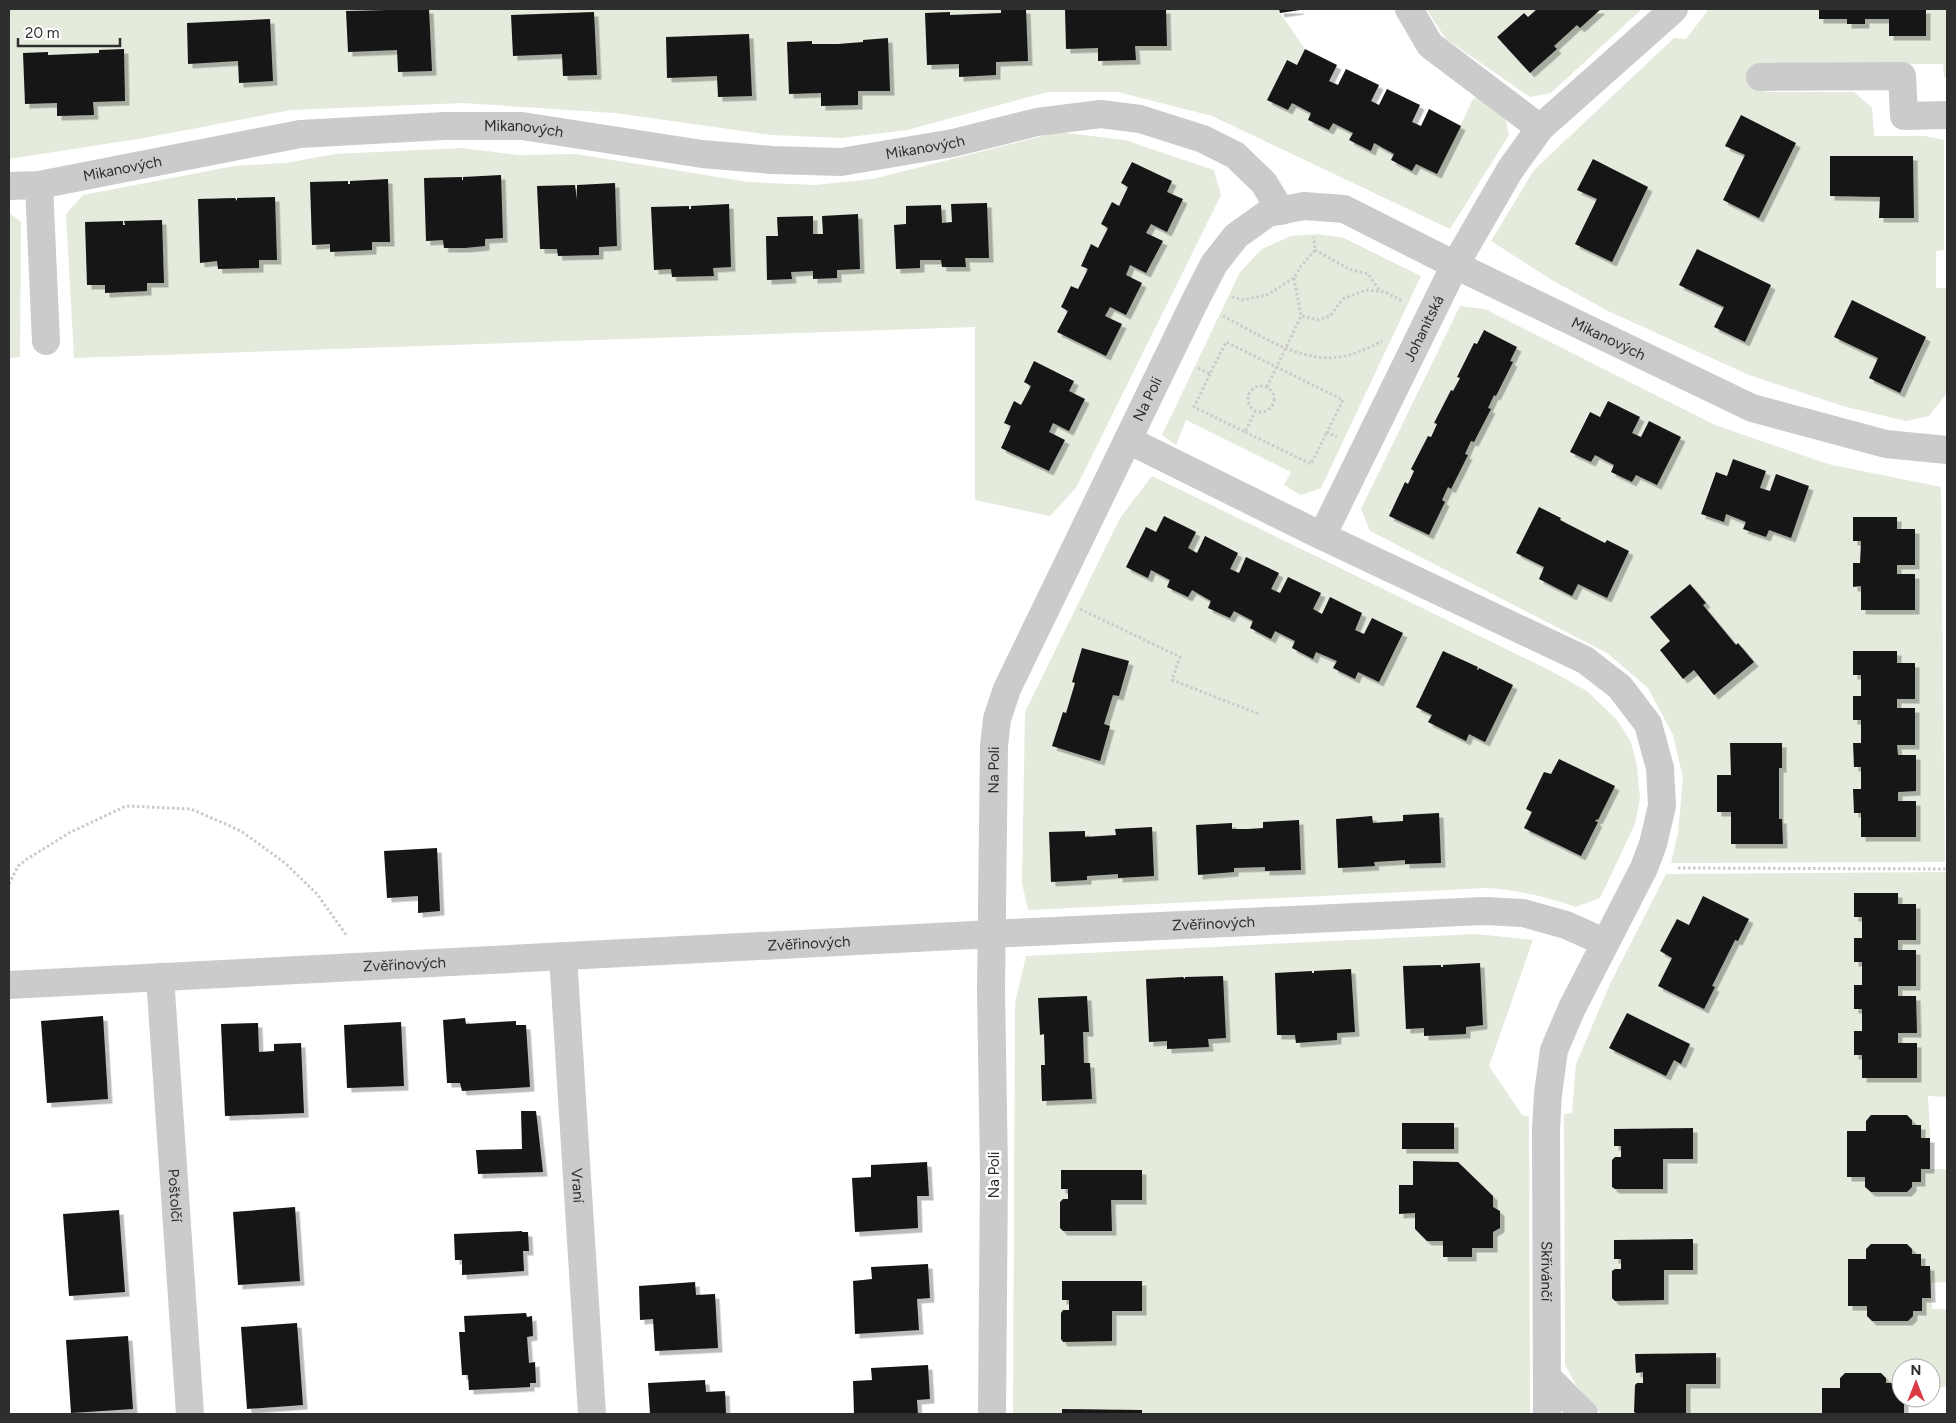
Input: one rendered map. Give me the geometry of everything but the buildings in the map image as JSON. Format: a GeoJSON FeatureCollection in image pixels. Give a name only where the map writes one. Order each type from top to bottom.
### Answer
{"type":"FeatureCollection","features":[{"type":"Feature","properties":{"kind":"street"},"geometry":{"type":"LineString","coordinates":[[1409,9],[1430,45],[1540,128]]}},
{"type":"Feature","properties":{"kind":"street","name":"Johanitská"},"geometry":{"type":"LineString","coordinates":[[1322,536],[1455,265],[1510,170],[1540,128],[1674,9]]}},
{"type":"Feature","properties":{"kind":"street"},"geometry":{"type":"LineString","coordinates":[[1760,77],[1902,76],[1904,116],[1947,115]]}},
{"type":"Feature","properties":{"kind":"street","name":"Mikanových"},"geometry":{"type":"LineString","coordinates":[[9,186],[39,185],[309,134],[445,126],[522,126],[702,154],[772,160],[841,162],[953,143],[1037,122],[1101,114],[1140,119],[1203,139],[1235,155],[1264,183],[1281,211],[1304,206],[1344,209],[1455,265],[1752,408],[1886,444],[1947,450]]}},
{"type":"Feature","properties":{"kind":"street"},"geometry":{"type":"LineString","coordinates":[[39,185],[46,341]]}},
{"type":"Feature","properties":{"kind":"street","name":"Na Poli"},"geometry":{"type":"LineString","coordinates":[[992,1414],[994,1171],[991,934],[994,746],[997,719],[1007,689],[1214,264],[1236,236],[1268,213],[1281,211]]}},
{"type":"Feature","properties":{"kind":"street","name":"Skřivánčí"},"geometry":{"type":"LineString","coordinates":[[1128,440],[1322,536],[1585,660],[1620,687],[1648,724],[1660,768],[1662,806],[1653,844],[1644,868],[1604,942],[1554,1050],[1548,1094],[1546,1129],[1547,1414]]}},
{"type":"Feature","properties":{"kind":"street","name":"Zvěřinových"},"geometry":{"type":"LineString","coordinates":[[9,985],[991,934],[1484,911],[1523,913],[1566,925],[1604,942]]}},
{"type":"Feature","properties":{"kind":"street","name":"Vraní"},"geometry":{"type":"LineString","coordinates":[[563,956],[592,1414]]}},
{"type":"Feature","properties":{"kind":"street","name":"Poštolčí"},"geometry":{"type":"LineString","coordinates":[[160,977],[190,1414]]}},
{"type":"Feature","properties":{"kind":"street"},"geometry":{"type":"LineString","coordinates":[[1546,1377],[1584,1414]]}},
{"type":"Feature","properties":{"kind":"path"},"geometry":{"type":"LineString","coordinates":[[1228,296],[1242,300],[1267,295],[1294,278],[1301,266],[1315,250],[1313,235]]}},
{"type":"Feature","properties":{"kind":"path"},"geometry":{"type":"LineString","coordinates":[[1315,250],[1349,269],[1368,274],[1380,291]]}},
{"type":"Feature","properties":{"kind":"path"},"geometry":{"type":"LineString","coordinates":[[1267,387],[1301,316],[1294,278]]}},
{"type":"Feature","properties":{"kind":"path"},"geometry":{"type":"LineString","coordinates":[[1301,316],[1318,320],[1330,316],[1343,299],[1366,290],[1385,292],[1403,301]]}},
{"type":"Feature","properties":{"kind":"path"},"geometry":{"type":"LineString","coordinates":[[1222,315],[1287,348],[1313,356],[1337,358],[1359,352],[1390,338]]}},
{"type":"Feature","properties":{"kind":"path"},"geometry":{"type":"LineString","coordinates":[[1226,342],[1343,400],[1311,464],[1194,407],[1210,374],[1226,342]]}},
{"type":"Feature","properties":{"kind":"path"},"geometry":{"type":"LineString","coordinates":[[1196,367],[1210,374]]}},
{"type":"Feature","properties":{"kind":"path"},"geometry":{"type":"LineString","coordinates":[[1260,386],[1267,387],[1272,392],[1274,398],[1273,405],[1262,413],[1255,412],[1250,407],[1249,393],[1254,388],[1260,386]]}},
{"type":"Feature","properties":{"kind":"path"},"geometry":{"type":"LineString","coordinates":[[1245,432],[1255,412]]}},
{"type":"Feature","properties":{"kind":"path"},"geometry":{"type":"LineString","coordinates":[[1327,432],[1340,438]]}},
{"type":"Feature","properties":{"kind":"path"},"geometry":{"type":"LineString","coordinates":[[1079,609],[1180,657],[1172,680],[1259,714]]}},
{"type":"Feature","properties":{"kind":"path"},"geometry":{"type":"LineString","coordinates":[[9,884],[18,866],[27,859],[69,833],[126,806],[190,809],[241,831],[285,863],[317,894],[348,937],[359,967]]}},
{"type":"Feature","properties":{"kind":"path"},"geometry":{"type":"LineString","coordinates":[[1644,868],[1947,869]]}},
{"type":"Feature","properties":{"kind":"shaded area"},"geometry":{"type":"Polygon","coordinates":[[[9,9],[1279,9],[1305,49],[1297,65],[1286,60],[1267,100],[1288,110],[1292,103],[1311,113],[1308,120],[1329,130],[1333,123],[1353,133],[1349,140],[1371,150],[1374,143],[1395,154],[1391,161],[1412,171],[1416,164],[1437,174],[1473,99],[1480,96],[1505,116],[1509,135],[1450,229],[1212,116],[1118,92],[1048,92],[907,130],[841,138],[772,135],[615,113],[463,103],[291,110],[144,138],[9,159],[9,9]]]}},
{"type":"Feature","properties":{"kind":"shaded area"},"geometry":{"type":"Polygon","coordinates":[[[1426,9],[1537,9],[1528,17],[1523,13],[1497,37],[1530,73],[1557,49],[1554,46],[1577,25],[1580,28],[1601,9],[1642,9],[1551,93],[1530,97],[1446,39],[1426,9]]]}},
{"type":"Feature","properties":{"kind":"shaded area"},"geometry":{"type":"Polygon","coordinates":[[[1709,9],[1819,9],[1820,19],[1847,19],[1847,24],[1864,24],[1865,19],[1889,19],[1889,36],[1925,36],[1926,9],[1947,9],[1947,77],[1944,77],[1943,64],[1751,65],[1751,82],[1767,92],[1854,92],[1872,108],[1874,136],[1925,136],[1944,140],[1944,250],[1936,251],[1936,288],[1947,288],[1946,394],[1929,416],[1906,421],[1846,407],[1749,375],[1608,311],[1550,279],[1491,241],[1534,170],[1674,38],[1686,39],[1709,9]],[[1741,115],[1726,146],[1745,155],[1723,200],[1759,218],[1796,143],[1741,115]],[[1830,156],[1880,197],[1880,218],[1914,218],[1913,157],[1830,156]],[[1593,159],[1578,190],[1597,199],[1612,262],[1648,188],[1593,159]],[[1697,249],[1679,285],[1724,307],[1714,327],[1745,342],[1771,285],[1697,249]],[[1835,337],[1878,358],[1869,378],[1900,393],[1917,359],[1835,337]]]}},
{"type":"Feature","properties":{"kind":"shaded area"},"geometry":{"type":"Polygon","coordinates":[[[1058,132],[1125,140],[1214,170],[1221,195],[1076,488],[1050,516],[975,500],[975,327],[74,358],[66,214],[83,195],[234,166],[286,163],[335,154],[462,148],[519,155],[576,154],[748,182],[815,185],[873,179],[1058,132]],[[1132,162],[1121,183],[1128,187],[1119,206],[1112,203],[1102,224],[1108,228],[1098,248],[1091,244],[1081,266],[1088,269],[1078,289],[1071,286],[1061,307],[1068,311],[1057,332],[1106,356],[1122,324],[1105,316],[1110,307],[1126,315],[1142,283],[1126,275],[1130,265],[1146,273],[1162,241],[1146,233],[1151,224],[1167,232],[1167,192],[1171,181],[1132,162]],[[1034,361],[1024,382],[1031,386],[1021,405],[1014,402],[1004,423],[1011,426],[1001,448],[1049,471],[1065,440],[1049,432],[1053,423],[1069,431],[1085,399],[1069,391],[1074,380],[1034,361]]]}},
{"type":"Feature","properties":{"kind":"shaded area"},"geometry":{"type":"Polygon","coordinates":[[[9,213],[21,222],[20,357],[9,358],[9,213]]]}},
{"type":"Feature","properties":{"kind":"shaded area"},"geometry":{"type":"Polygon","coordinates":[[[1317,234],[1344,238],[1421,276],[1321,488],[1301,495],[1284,485],[1291,472],[1186,420],[1176,445],[1162,435],[1240,272],[1262,249],[1291,236],[1317,234]]]}},
{"type":"Feature","properties":{"kind":"shaded area"},"geometry":{"type":"Polygon","coordinates":[[[1460,306],[1485,309],[1715,425],[1828,464],[1941,487],[1945,862],[1671,863],[1678,833],[1683,778],[1673,735],[1648,688],[1607,653],[1370,531],[1361,509],[1460,306]],[[1483,330],[1477,344],[1473,344],[1457,376],[1460,378],[1453,391],[1451,390],[1434,423],[1437,424],[1412,469],[1414,471],[1408,484],[1405,482],[1389,516],[1429,535],[1445,502],[1442,500],[1448,487],[1451,489],[1468,455],[1465,454],[1471,441],[1474,442],[1490,410],[1488,408],[1494,395],[1497,396],[1513,363],[1510,361],[1517,347],[1483,330]],[[1608,401],[1600,417],[1589,412],[1570,452],[1591,462],[1595,455],[1614,465],[1611,472],[1632,482],[1636,475],[1657,485],[1681,437],[1649,421],[1641,437],[1632,433],[1640,417],[1608,401]],[[1733,459],[1727,476],[1715,472],[1701,514],[1724,521],[1726,514],[1746,522],[1744,529],[1769,530],[1791,538],[1809,486],[1776,474],[1770,491],[1760,488],[1766,471],[1733,459]],[[1539,507],[1516,553],[1544,567],[1539,579],[1572,595],[1578,584],[1606,598],[1629,551],[1607,540],[1605,543],[1560,520],[1561,517],[1539,507]],[[1853,517],[1853,541],[1861,541],[1860,563],[1853,563],[1853,587],[1861,586],[1861,610],[1915,610],[1915,575],[1897,574],[1897,565],[1915,564],[1915,529],[1897,529],[1897,517],[1853,517]],[[1690,584],[1650,617],[1670,641],[1660,650],[1683,678],[1694,670],[1714,695],[1754,662],[1738,643],[1736,645],[1703,605],[1705,603],[1690,584]],[[1853,651],[1853,675],[1861,675],[1861,696],[1853,697],[1853,720],[1861,720],[1861,743],[1853,743],[1854,767],[1861,767],[1861,789],[1853,790],[1854,813],[1861,813],[1916,837],[1916,802],[1898,801],[1898,792],[1916,755],[1898,755],[1897,745],[1915,745],[1915,709],[1897,708],[1897,699],[1915,698],[1915,663],[1897,663],[1897,651],[1853,651]],[[1730,743],[1731,775],[1717,775],[1717,812],[1731,812],[1731,844],[1782,844],[1782,819],[1779,819],[1779,768],[1782,767],[1782,743],[1730,743]]]}},
{"type":"Feature","properties":{"kind":"shaded area"},"geometry":{"type":"Polygon","coordinates":[[[1152,476],[1549,670],[1587,691],[1617,720],[1631,742],[1637,766],[1640,798],[1635,824],[1600,898],[1576,907],[1532,894],[1487,888],[1028,910],[1022,883],[1025,712],[1120,518],[1152,476]]]}},
{"type":"Feature","properties":{"kind":"shaded area"},"geometry":{"type":"Polygon","coordinates":[[[1947,872],[1947,1097],[1928,1096],[1930,1138],[1921,1138],[1912,1125],[1912,1120],[1906,1115],[1871,1115],[1866,1121],[1866,1131],[1847,1131],[1847,1177],[1865,1177],[1865,1187],[1871,1192],[1907,1192],[1912,1187],[1912,1182],[1921,1182],[1921,1169],[1947,1169],[1947,1282],[1930,1283],[1930,1266],[1921,1266],[1921,1254],[1912,1254],[1912,1249],[1907,1244],[1871,1244],[1866,1259],[1848,1260],[1848,1306],[1867,1306],[1867,1316],[1872,1321],[1908,1321],[1913,1316],[1913,1311],[1922,1311],[1922,1298],[1931,1298],[1932,1309],[1947,1309],[1947,1387],[1941,1387],[1941,1358],[1891,1358],[1891,1383],[1886,1383],[1886,1378],[1881,1373],[1846,1373],[1840,1378],[1840,1388],[1822,1388],[1822,1414],[1686,1414],[1686,1384],[1716,1384],[1716,1354],[1636,1354],[1636,1372],[1643,1372],[1643,1383],[1635,1385],[1634,1412],[1637,1414],[1601,1414],[1576,1385],[1565,1365],[1564,1114],[1572,1113],[1576,1064],[1610,984],[1666,874],[1947,872]],[[1854,893],[1854,917],[1862,917],[1862,938],[1854,939],[1854,962],[1862,962],[1862,985],[1854,985],[1854,1008],[1862,1009],[1862,1031],[1854,1032],[1854,1055],[1862,1055],[1862,1078],[1916,1078],[1916,1043],[1898,1043],[1898,1033],[1916,1033],[1916,997],[1898,996],[1898,986],[1916,986],[1916,950],[1898,950],[1898,940],[1916,940],[1916,905],[1898,904],[1898,893],[1854,893]],[[1703,896],[1689,925],[1677,919],[1660,951],[1672,958],[1658,986],[1704,1009],[1715,987],[1712,986],[1735,940],[1738,941],[1749,919],[1703,896]],[[1627,1013],[1610,1048],[1666,1076],[1674,1060],[1681,1064],[1690,1044],[1627,1013]],[[1692,1128],[1614,1129],[1614,1146],[1621,1146],[1621,1157],[1612,1187],[1615,1189],[1663,1189],[1663,1159],[1692,1128]],[[1693,1239],[1614,1240],[1614,1258],[1621,1259],[1621,1269],[1693,1270],[1693,1239]]]}},
{"type":"Feature","properties":{"kind":"shaded area"},"geometry":{"type":"Polygon","coordinates":[[[1475,934],[1533,940],[1489,1066],[1522,1115],[1529,1117],[1530,1414],[1142,1414],[1142,1410],[1062,1410],[1062,1414],[1013,1414],[1015,1003],[1026,956],[1475,934]],[[1402,1124],[1403,1149],[1454,1149],[1454,1124],[1402,1124]],[[1413,1161],[1413,1185],[1399,1185],[1399,1214],[1415,1213],[1443,1241],[1443,1257],[1471,1257],[1472,1248],[1493,1248],[1493,1232],[1500,1228],[1500,1211],[1493,1207],[1493,1196],[1458,1162],[1413,1161]],[[1062,1170],[1068,1189],[1068,1199],[1060,1228],[1063,1231],[1111,1231],[1111,1200],[1141,1200],[1141,1170],[1062,1170]],[[1062,1281],[1062,1300],[1069,1300],[1069,1310],[1063,1310],[1061,1313],[1061,1339],[1063,1342],[1112,1341],[1112,1311],[1142,1311],[1142,1281],[1062,1281]]]}}]}
